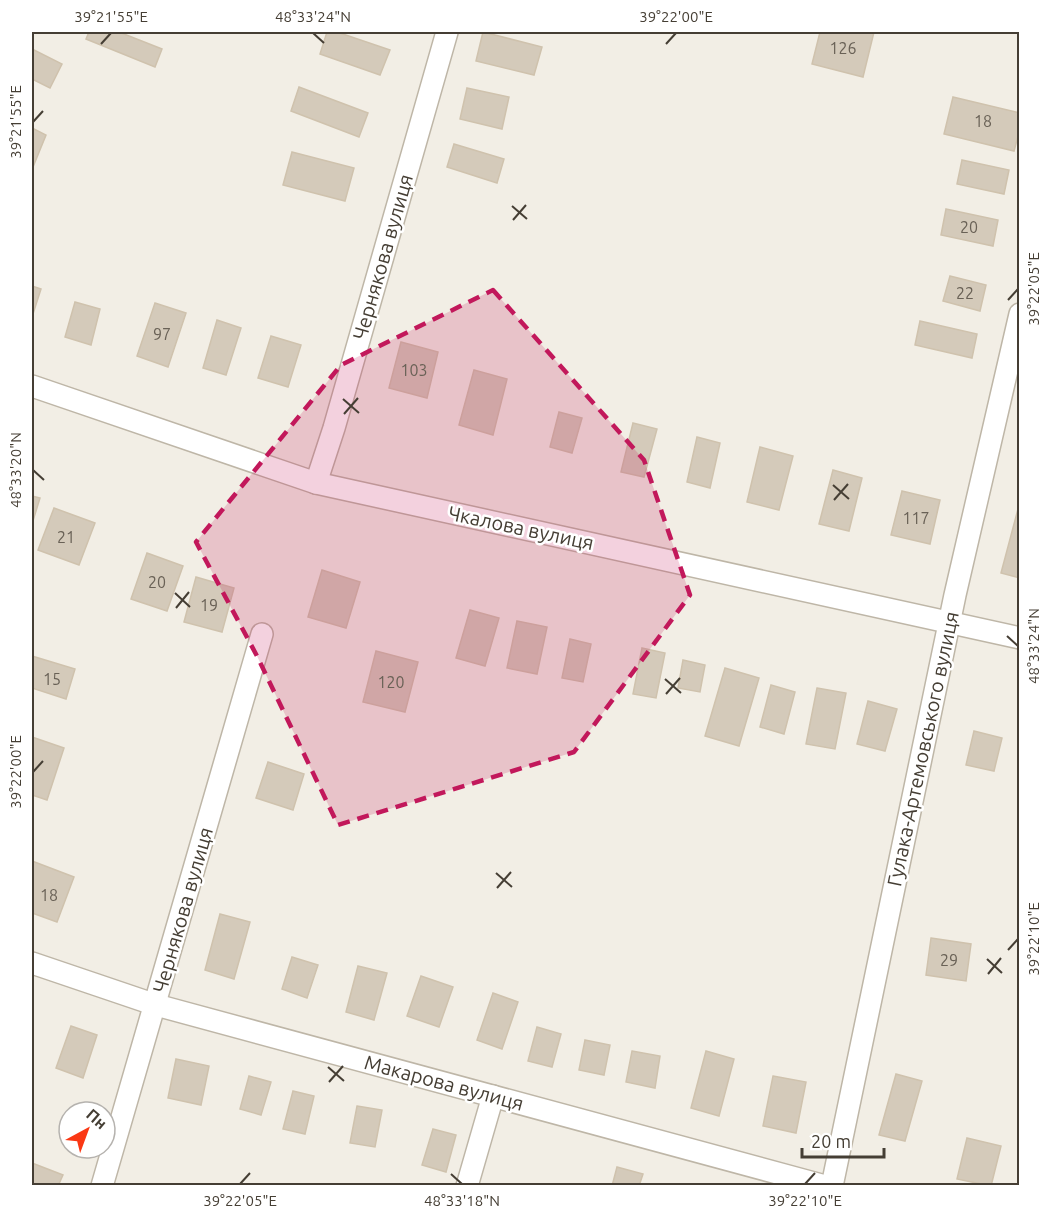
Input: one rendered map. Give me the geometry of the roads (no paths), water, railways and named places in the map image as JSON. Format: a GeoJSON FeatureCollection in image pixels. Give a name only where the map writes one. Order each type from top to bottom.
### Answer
{"type":"FeatureCollection","features":[{"type":"Feature","properties":{"kind":"street","name":"Чернякова вулиця"},"geometry":{"type":"LineString","coordinates":[[316,483],[334,428],[447,32]]}},
{"type":"Feature","properties":{"kind":"street","name":"Гулака-Артемовського вулиця"},"geometry":{"type":"LineString","coordinates":[[832,1185],[950,622],[1020,314]]}},
{"type":"Feature","properties":{"kind":"street","name":"Чкалова вулиця"},"geometry":{"type":"LineString","coordinates":[[32,386],[316,483],[1020,638]]}},
{"type":"Feature","properties":{"kind":"street","name":"Чернякова вулиця"},"geometry":{"type":"LineString","coordinates":[[102,1185],[262,634]]}},
{"type":"Feature","properties":{"kind":"street","name":"Макарова вулиця"},"geometry":{"type":"LineString","coordinates":[[32,963],[156,1005],[825,1185]]}},
{"type":"Feature","properties":{"kind":"street"},"geometry":{"type":"LineString","coordinates":[[467,1185],[493,1096]]}}]}
